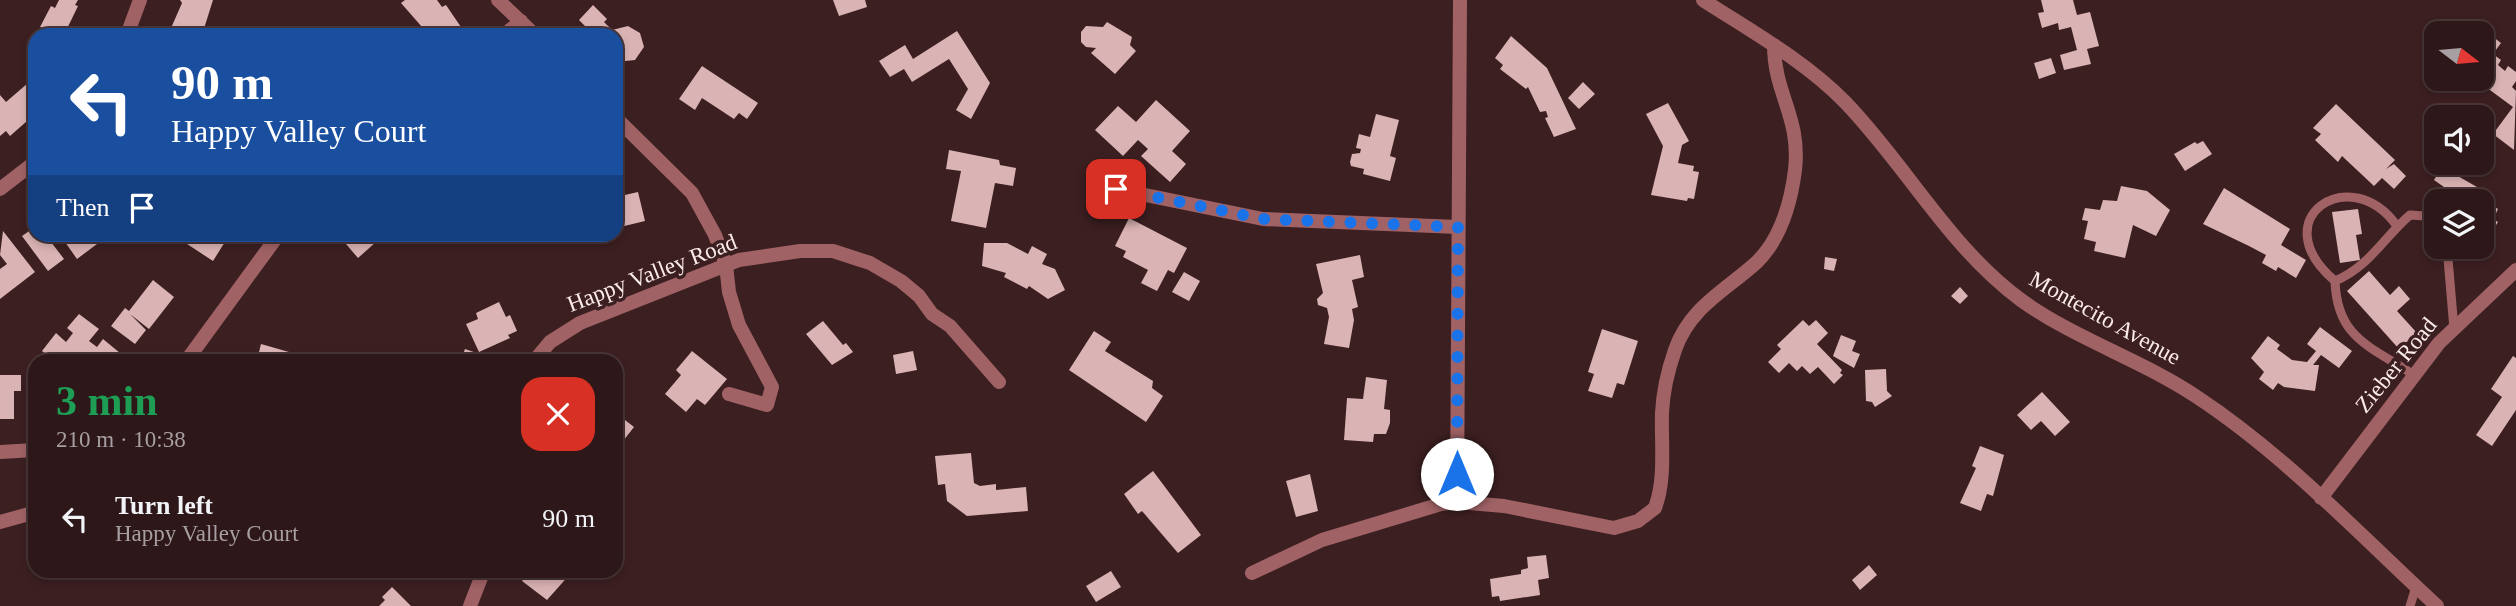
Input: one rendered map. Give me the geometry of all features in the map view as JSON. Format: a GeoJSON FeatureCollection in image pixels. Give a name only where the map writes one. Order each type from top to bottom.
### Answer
{"type":"FeatureCollection","features":[{"type":"Feature","properties":{"kind":"street"},"geometry":{"type":"LineString","coordinates":[[130,28],[140,0]]}},
{"type":"Feature","properties":{"kind":"street"},"geometry":{"type":"LineString","coordinates":[[498,0],[528,28]]}},
{"type":"Feature","properties":{"kind":"street"},"geometry":{"type":"LineString","coordinates":[[1457,502],[1460,0]]}},
{"type":"Feature","properties":{"kind":"street","name":"Montecito Avenue"},"geometry":{"type":"LineString","coordinates":[[1703,0],[1774,45],[1847,105],[1965,248],[2021,300],[2195,395],[2240,428],[2321,498],[2437,606]]}},
{"type":"Feature","properties":{"kind":"street"},"geometry":{"type":"LineString","coordinates":[[512,28],[522,21]]}},
{"type":"Feature","properties":{"kind":"street"},"geometry":{"type":"LineString","coordinates":[[1252,573],[1322,540],[1422,508],[1457,502],[1504,506],[1614,528],[1638,521],[1655,508],[1660,485],[1665,389],[1680,338],[1707,300],[1767,250],[1789,202],[1796,167],[1796,131],[1778,84],[1774,45]]}},
{"type":"Feature","properties":{"kind":"street"},"geometry":{"type":"LineString","coordinates":[[623,125],[692,193],[715,236],[726,265],[729,292],[739,326],[772,387],[767,405],[729,394]]}},
{"type":"Feature","properties":{"kind":"street"},"geometry":{"type":"LineString","coordinates":[[0,189],[28,168]]}},
{"type":"Feature","properties":{"kind":"street"},"geometry":{"type":"LineString","coordinates":[[1116,189],[1263,219],[1458,227]]}},
{"type":"Feature","properties":{"kind":"street"},"geometry":{"type":"LineString","coordinates":[[191,354],[273,242]]}},
{"type":"Feature","properties":{"kind":"street","name":"Happy Valley Road"},"geometry":{"type":"LineString","coordinates":[[540,354],[550,342],[580,323],[739,260],[800,251],[833,251],[870,262],[919,296],[932,314],[950,326],[999,382]]}},
{"type":"Feature","properties":{"kind":"street","name":"Zieber Road"},"geometry":{"type":"LineString","coordinates":[[2321,498],[2414,375],[2454,329],[2516,270]]}},
{"type":"Feature","properties":{"kind":"street"},"geometry":{"type":"LineString","coordinates":[[0,452],[28,450]]}},
{"type":"Feature","properties":{"kind":"street"},"geometry":{"type":"LineString","coordinates":[[0,522],[28,514]]}},
{"type":"Feature","properties":{"kind":"street"},"geometry":{"type":"LineString","coordinates":[[470,606],[481,578]]}},
{"type":"Feature","properties":{"kind":"lane"},"geometry":{"type":"LineString","coordinates":[[2397,226],[2388,214],[2374,204],[2353,197],[2324,201],[2313,210],[2307,225],[2307,241],[2316,263],[2335,281],[2336,305],[2342,322],[2354,335],[2414,375]]}},
{"type":"Feature","properties":{"kind":"lane"},"geometry":{"type":"LineString","coordinates":[[2335,281],[2350,275],[2377,253],[2397,226],[2410,215],[2424,216]]}},
{"type":"Feature","properties":{"kind":"lane"},"geometry":{"type":"LineString","coordinates":[[2448,259],[2454,329]]}},
{"type":"Feature","properties":{"kind":"lane"},"geometry":{"type":"LineString","coordinates":[[2410,606],[2416,587]]}},
{"type":"Feature","properties":{"kind":"building"},"geometry":{"type":"Polygon","coordinates":[[[59,0],[78,0],[75,5],[78,6],[67,28],[40,27],[51,6],[55,8],[59,0]]]}},
{"type":"Feature","properties":{"kind":"building"},"geometry":{"type":"Polygon","coordinates":[[[180,0],[213,0],[204,28],[171,28],[182,3],[180,0]]]}},
{"type":"Feature","properties":{"kind":"building"},"geometry":{"type":"Polygon","coordinates":[[[405,0],[437,0],[442,7],[446,5],[462,28],[423,28],[401,3],[405,0]]]}},
{"type":"Feature","properties":{"kind":"building"},"geometry":{"type":"Polygon","coordinates":[[[833,0],[865,0],[867,7],[839,16],[833,0]]]}},
{"type":"Feature","properties":{"kind":"building"},"geometry":{"type":"Polygon","coordinates":[[[2041,0],[2073,0],[2077,15],[2090,12],[2099,46],[2087,49],[2091,64],[2064,70],[2060,55],[2077,50],[2071,27],[2059,30],[2058,23],[2042,28],[2038,13],[2044,12],[2041,0]]]}},
{"type":"Feature","properties":{"kind":"building"},"geometry":{"type":"Polygon","coordinates":[[[593,5],[607,19],[604,22],[610,28],[587,28],[579,20],[593,5]]]}},
{"type":"Feature","properties":{"kind":"building"},"geometry":{"type":"Polygon","coordinates":[[[1107,22],[1132,37],[1130,45],[1136,51],[1115,74],[1091,53],[1096,48],[1086,47],[1081,42],[1081,32],[1086,26],[1103,27],[1107,22]]]}},
{"type":"Feature","properties":{"kind":"building"},"geometry":{"type":"Polygon","coordinates":[[[628,26],[640,33],[644,47],[635,60],[623,61],[623,28],[620,28],[628,26]]]}},
{"type":"Feature","properties":{"kind":"building"},"geometry":{"type":"Polygon","coordinates":[[[957,31],[990,83],[971,119],[956,110],[968,89],[949,59],[912,82],[904,69],[890,77],[879,61],[905,45],[913,59],[957,31]]]}},
{"type":"Feature","properties":{"kind":"building"},"geometry":{"type":"Polygon","coordinates":[[[1511,36],[1547,68],[1576,129],[1554,137],[1545,118],[1548,117],[1546,111],[1540,112],[1528,87],[1526,89],[1500,69],[1503,65],[1495,58],[1511,36]]]}},
{"type":"Feature","properties":{"kind":"building"},"geometry":{"type":"Polygon","coordinates":[[[2494,38],[2501,43],[2494,53],[2494,38]]]}},
{"type":"Feature","properties":{"kind":"building"},"geometry":{"type":"Polygon","coordinates":[[[2494,55],[2501,60],[2498,65],[2505,71],[2508,66],[2516,72],[2516,81],[2512,87],[2516,91],[2514,150],[2494,135],[2513,107],[2491,91],[2494,91],[2494,55]]]}},
{"type":"Feature","properties":{"kind":"building"},"geometry":{"type":"Polygon","coordinates":[[[2051,58],[2056,73],[2039,79],[2034,63],[2051,58]]]}},
{"type":"Feature","properties":{"kind":"building"},"geometry":{"type":"Polygon","coordinates":[[[702,66],[758,103],[747,119],[739,113],[734,119],[702,98],[695,110],[679,99],[702,66]]]}},
{"type":"Feature","properties":{"kind":"building"},"geometry":{"type":"Polygon","coordinates":[[[1583,82],[1595,94],[1579,109],[1568,98],[1583,82]]]}},
{"type":"Feature","properties":{"kind":"building"},"geometry":{"type":"Polygon","coordinates":[[[28,83],[28,120],[10,136],[6,131],[0,136],[0,95],[6,102],[28,83]]]}},
{"type":"Feature","properties":{"kind":"building"},"geometry":{"type":"Polygon","coordinates":[[[1156,100],[1190,131],[1172,151],[1186,164],[1170,182],[1141,156],[1148,149],[1138,140],[1123,156],[1095,130],[1118,106],[1136,122],[1156,100]]]}},
{"type":"Feature","properties":{"kind":"building"},"geometry":{"type":"Polygon","coordinates":[[[1668,103],[1689,141],[1682,145],[1678,163],[1694,166],[1693,171],[1699,172],[1694,199],[1688,198],[1687,201],[1651,195],[1663,146],[1646,114],[1668,103]]]}},
{"type":"Feature","properties":{"kind":"building"},"geometry":{"type":"Polygon","coordinates":[[[2336,104],[2395,160],[2386,169],[2394,164],[2406,176],[2394,189],[2382,178],[2374,186],[2342,156],[2338,162],[2315,140],[2321,134],[2313,128],[2336,104]]]}},
{"type":"Feature","properties":{"kind":"building"},"geometry":{"type":"Polygon","coordinates":[[[1376,114],[1399,120],[1390,156],[1396,158],[1390,181],[1363,174],[1364,169],[1351,166],[1350,162],[1352,154],[1360,153],[1361,149],[1356,148],[1359,134],[1370,137],[1376,114]]]}},
{"type":"Feature","properties":{"kind":"building"},"geometry":{"type":"Polygon","coordinates":[[[2203,141],[2212,154],[2185,171],[2174,154],[2195,142],[2197,144],[2203,141]]]}},
{"type":"Feature","properties":{"kind":"building"},"geometry":{"type":"Polygon","coordinates":[[[949,150],[999,160],[1000,165],[1016,168],[1013,186],[995,183],[986,228],[951,221],[961,171],[946,169],[949,150]]]}},
{"type":"Feature","properties":{"kind":"building"},"geometry":{"type":"Polygon","coordinates":[[[2437,175],[2456,175],[2480,189],[2447,189],[2434,180],[2437,175]]]}},
{"type":"Feature","properties":{"kind":"building"},"geometry":{"type":"Polygon","coordinates":[[[2121,186],[2147,191],[2170,210],[2156,236],[2133,225],[2125,258],[2094,251],[2096,242],[2084,239],[2088,221],[2082,220],[2085,208],[2100,210],[2103,200],[2117,201],[2121,186]]]}},
{"type":"Feature","properties":{"kind":"building"},"geometry":{"type":"Polygon","coordinates":[[[2224,188],[2290,229],[2281,245],[2306,260],[2296,278],[2278,267],[2276,271],[2262,263],[2266,255],[2203,224],[2224,188]]]}},
{"type":"Feature","properties":{"kind":"building"},"geometry":{"type":"Polygon","coordinates":[[[638,192],[645,221],[623,226],[623,195],[638,192]]]}},
{"type":"Feature","properties":{"kind":"building"},"geometry":{"type":"Polygon","coordinates":[[[2358,209],[2362,234],[2356,235],[2360,260],[2340,263],[2332,212],[2358,209]]]}},
{"type":"Feature","properties":{"kind":"building"},"geometry":{"type":"Polygon","coordinates":[[[1129,218],[1187,248],[1174,273],[1168,270],[1157,291],[1141,283],[1148,270],[1123,257],[1126,251],[1115,246],[1129,218]]]}},
{"type":"Feature","properties":{"kind":"building"},"geometry":{"type":"Polygon","coordinates":[[[3,231],[35,272],[0,299],[0,269],[7,264],[0,255],[3,231]]]}},
{"type":"Feature","properties":{"kind":"building"},"geometry":{"type":"Polygon","coordinates":[[[28,232],[28,242],[51,242],[64,259],[48,271],[22,236],[28,232]]]}},
{"type":"Feature","properties":{"kind":"building"},"geometry":{"type":"Polygon","coordinates":[[[65,242],[100,242],[77,259],[65,242]]]}},
{"type":"Feature","properties":{"kind":"building"},"geometry":{"type":"Polygon","coordinates":[[[184,242],[225,242],[213,261],[184,242]]]}},
{"type":"Feature","properties":{"kind":"building"},"geometry":{"type":"Polygon","coordinates":[[[344,242],[376,242],[358,258],[344,242]]]}},
{"type":"Feature","properties":{"kind":"building"},"geometry":{"type":"Polygon","coordinates":[[[984,243],[1007,243],[1028,254],[1032,246],[1047,254],[1042,264],[1055,269],[1065,290],[1048,299],[1029,286],[1027,289],[1004,277],[1006,273],[982,266],[984,243]]]}},
{"type":"Feature","properties":{"kind":"building"},"geometry":{"type":"Polygon","coordinates":[[[1360,255],[1364,277],[1352,280],[1358,307],[1352,309],[1354,320],[1349,348],[1324,344],[1329,317],[1327,308],[1318,305],[1317,299],[1323,293],[1316,264],[1360,255]]]}},
{"type":"Feature","properties":{"kind":"building"},"geometry":{"type":"Polygon","coordinates":[[[1825,257],[1837,259],[1834,271],[1824,269],[1825,257]]]}},
{"type":"Feature","properties":{"kind":"building"},"geometry":{"type":"Polygon","coordinates":[[[2369,271],[2390,295],[2399,286],[2410,299],[2397,311],[2417,333],[2399,349],[2347,291],[2369,271]]]}},
{"type":"Feature","properties":{"kind":"building"},"geometry":{"type":"Polygon","coordinates":[[[1184,272],[1200,281],[1189,301],[1172,292],[1184,272]]]}},
{"type":"Feature","properties":{"kind":"building"},"geometry":{"type":"Polygon","coordinates":[[[153,280],[174,297],[149,329],[130,314],[146,330],[135,344],[111,326],[125,308],[129,311],[153,280]]]}},
{"type":"Feature","properties":{"kind":"building"},"geometry":{"type":"Polygon","coordinates":[[[1960,287],[1968,296],[1960,304],[1951,296],[1960,287]]]}},
{"type":"Feature","properties":{"kind":"building"},"geometry":{"type":"Polygon","coordinates":[[[499,302],[506,317],[510,315],[517,331],[508,335],[510,338],[479,352],[466,324],[478,319],[476,313],[499,302]]]}},
{"type":"Feature","properties":{"kind":"building"},"geometry":{"type":"Polygon","coordinates":[[[79,314],[99,329],[89,341],[97,347],[103,339],[120,353],[46,354],[42,351],[56,333],[66,342],[73,333],[67,328],[79,314]]]}},
{"type":"Feature","properties":{"kind":"building"},"geometry":{"type":"Polygon","coordinates":[[[1803,320],[1809,326],[1816,320],[1828,333],[1817,344],[1842,370],[1840,373],[1843,375],[1834,384],[1818,367],[1810,374],[1802,366],[1797,371],[1789,363],[1779,373],[1768,362],[1781,349],[1777,345],[1803,320]]]}},
{"type":"Feature","properties":{"kind":"building"},"geometry":{"type":"Polygon","coordinates":[[[823,321],[843,345],[846,343],[853,352],[832,365],[806,334],[823,321]]]}},
{"type":"Feature","properties":{"kind":"building"},"geometry":{"type":"Polygon","coordinates":[[[2320,327],[2352,351],[2339,368],[2321,355],[2313,365],[2319,365],[2315,391],[2284,387],[2278,383],[2273,390],[2259,379],[2264,372],[2251,358],[2268,336],[2280,345],[2277,349],[2292,360],[2307,362],[2316,351],[2307,344],[2320,327]]]}},
{"type":"Feature","properties":{"kind":"building"},"geometry":{"type":"Polygon","coordinates":[[[1602,329],[1638,341],[1624,385],[1617,383],[1612,398],[1588,391],[1594,374],[1588,372],[1602,329]]]}},
{"type":"Feature","properties":{"kind":"building"},"geometry":{"type":"Polygon","coordinates":[[[1094,331],[1111,342],[1105,351],[1153,381],[1152,388],[1163,396],[1146,422],[1069,370],[1094,331]]]}},
{"type":"Feature","properties":{"kind":"building"},"geometry":{"type":"Polygon","coordinates":[[[1841,335],[1856,341],[1852,351],[1860,354],[1854,368],[1833,356],[1841,335]]]}},
{"type":"Feature","properties":{"kind":"building"},"geometry":{"type":"Polygon","coordinates":[[[261,344],[296,354],[258,354],[261,344]]]}},
{"type":"Feature","properties":{"kind":"building"},"geometry":{"type":"Polygon","coordinates":[[[465,349],[479,354],[463,354],[465,349]]]}},
{"type":"Feature","properties":{"kind":"building"},"geometry":{"type":"Polygon","coordinates":[[[692,351],[727,379],[705,405],[697,399],[686,412],[665,394],[681,375],[676,370],[692,351]]]}},
{"type":"Feature","properties":{"kind":"building"},"geometry":{"type":"Polygon","coordinates":[[[913,351],[917,370],[896,374],[893,355],[913,351]]]}},
{"type":"Feature","properties":{"kind":"building"},"geometry":{"type":"Polygon","coordinates":[[[2513,356],[2516,358],[2516,410],[2492,446],[2476,435],[2502,397],[2491,389],[2513,356]]]}},
{"type":"Feature","properties":{"kind":"building"},"geometry":{"type":"Polygon","coordinates":[[[1886,369],[1887,391],[1892,396],[1875,407],[1872,402],[1866,401],[1865,370],[1886,369]]]}},
{"type":"Feature","properties":{"kind":"building"},"geometry":{"type":"Polygon","coordinates":[[[0,375],[21,375],[21,391],[14,391],[14,419],[0,419],[0,375]]]}},
{"type":"Feature","properties":{"kind":"building"},"geometry":{"type":"Polygon","coordinates":[[[1366,377],[1387,380],[1384,409],[1390,410],[1390,423],[1386,434],[1374,434],[1373,442],[1344,440],[1347,398],[1363,399],[1366,377]]]}},
{"type":"Feature","properties":{"kind":"building"},"geometry":{"type":"Polygon","coordinates":[[[2042,392],[2070,422],[2055,436],[2041,421],[2031,430],[2017,415],[2042,392]]]}},
{"type":"Feature","properties":{"kind":"building"},"geometry":{"type":"Polygon","coordinates":[[[623,418],[634,427],[623,441],[623,418]]]}},
{"type":"Feature","properties":{"kind":"building"},"geometry":{"type":"Polygon","coordinates":[[[1980,446],[2004,455],[1993,496],[1987,494],[1981,511],[1960,503],[1976,468],[1972,466],[1980,446]]]}},
{"type":"Feature","properties":{"kind":"building"},"geometry":{"type":"Polygon","coordinates":[[[971,453],[974,483],[980,486],[996,484],[996,490],[1026,487],[1028,511],[967,516],[947,501],[945,484],[938,485],[935,456],[971,453]]]}},
{"type":"Feature","properties":{"kind":"building"},"geometry":{"type":"Polygon","coordinates":[[[1153,471],[1201,535],[1178,553],[1142,511],[1138,514],[1124,494],[1153,471]]]}},
{"type":"Feature","properties":{"kind":"building"},"geometry":{"type":"Polygon","coordinates":[[[1310,474],[1318,511],[1296,517],[1286,481],[1310,474]]]}},
{"type":"Feature","properties":{"kind":"building"},"geometry":{"type":"Polygon","coordinates":[[[1546,555],[1549,578],[1538,580],[1540,595],[1500,601],[1499,596],[1492,597],[1490,579],[1521,574],[1521,570],[1528,568],[1527,557],[1546,555]]]}},
{"type":"Feature","properties":{"kind":"building"},"geometry":{"type":"Polygon","coordinates":[[[1869,565],[1877,575],[1860,590],[1852,580],[1869,565]]]}},
{"type":"Feature","properties":{"kind":"building"},"geometry":{"type":"Polygon","coordinates":[[[1111,571],[1121,587],[1096,602],[1086,586],[1111,571]]]}},
{"type":"Feature","properties":{"kind":"building"},"geometry":{"type":"Polygon","coordinates":[[[524,578],[567,578],[547,600],[522,581],[524,578]]]}},
{"type":"Feature","properties":{"kind":"building"},"geometry":{"type":"Polygon","coordinates":[[[392,587],[411,606],[379,606],[385,600],[382,597],[392,587]]]}},
{"type":"Feature","properties":{"kind":"route"},"geometry":{"type":"LineString","coordinates":[[1116,189],[1263,219],[1458,227],[1457,474]]}}]}
